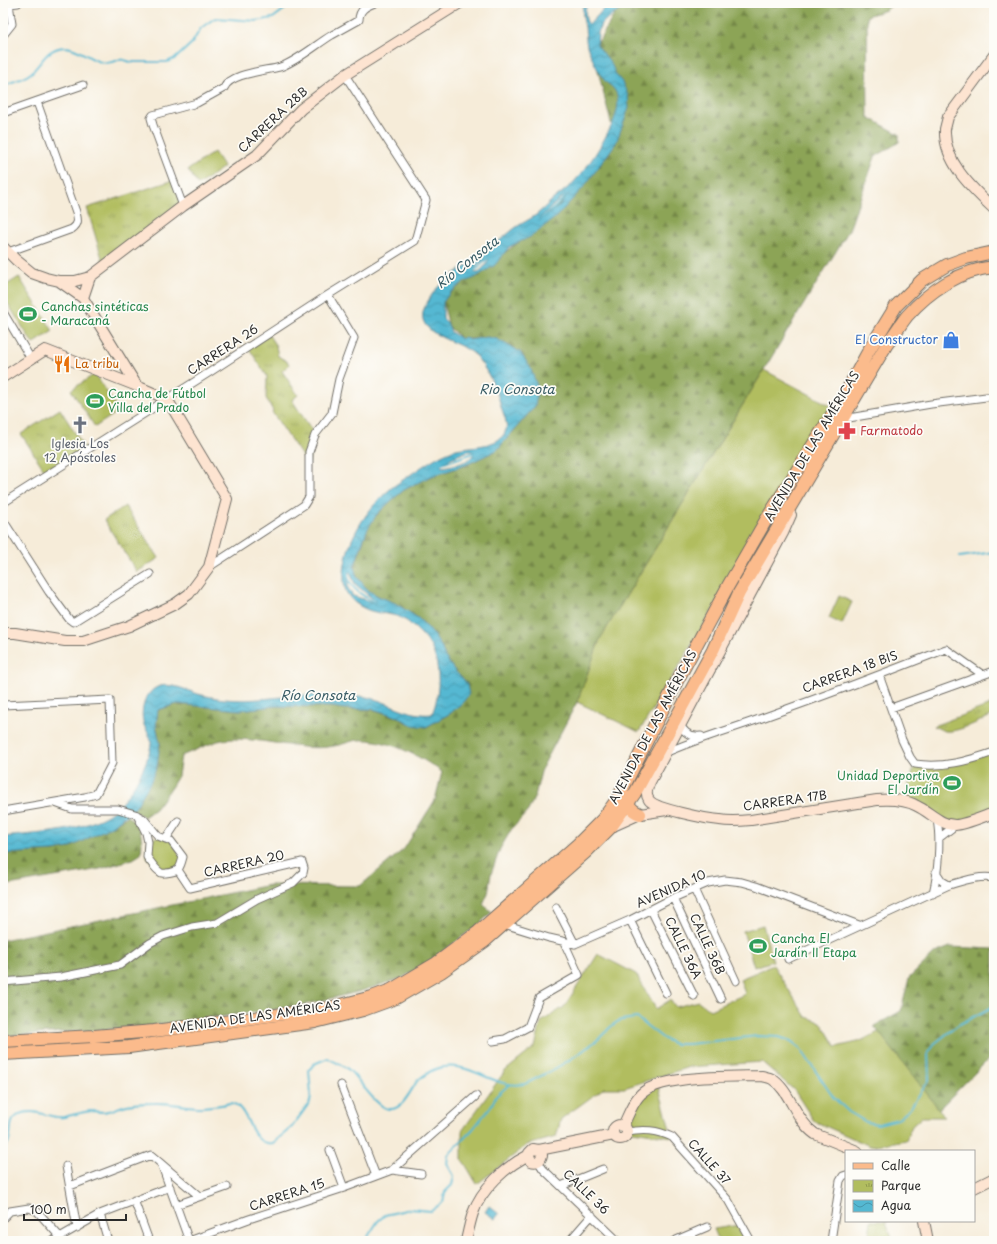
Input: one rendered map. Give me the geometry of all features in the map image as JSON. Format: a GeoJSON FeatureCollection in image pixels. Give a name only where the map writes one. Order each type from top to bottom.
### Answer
{"type":"FeatureCollection","features":[{"type":"Feature","properties":{"kind":"main road","name":"AVENIDA DE LAS AMÉRICAS"},"geometry":{"type":"LineString","coordinates":[[3,1054],[129,1047],[315,1022],[356,1012],[396,998],[462,959],[485,941],[500,920],[602,820],[618,798],[728,586],[766,520],[845,394],[869,350],[896,306],[922,280],[947,265],[966,258],[994,252]]}},
{"type":"Feature","properties":{"kind":"main road","name":"AVENIDA DE LAS AMÉRICAS"},"geometry":{"type":"LineString","coordinates":[[3,1041],[154,1031],[306,1011],[372,997],[390,990],[413,977],[500,920],[586,852],[611,827],[628,804],[713,650],[739,593],[887,344],[907,317],[929,294],[950,281],[970,272],[994,267]]}},
{"type":"Feature","properties":{"kind":"main road"},"geometry":{"type":"LineString","coordinates":[[843,418],[838,414],[845,394]]}},
{"type":"Feature","properties":{"kind":"main road"},"geometry":{"type":"LineString","coordinates":[[679,712],[687,686],[711,638],[703,632]]}},
{"type":"Feature","properties":{"kind":"main road"},"geometry":{"type":"LineString","coordinates":[[640,754],[638,765],[626,790],[628,804],[632,809],[640,814]]}},
{"type":"Feature","properties":{"kind":"street"},"geometry":{"type":"LineString","coordinates":[[4,34],[12,24],[6,4],[18,3]]}},
{"type":"Feature","properties":{"kind":"street"},"geometry":{"type":"LineString","coordinates":[[183,206],[153,125],[151,118],[153,115],[197,103],[224,88],[234,79],[281,67],[359,20],[362,10],[375,3]]}},
{"type":"Feature","properties":{"kind":"street","name":"CARRERA 28B"},"geometry":{"type":"LineString","coordinates":[[59,281],[75,281],[90,276],[183,206],[258,155],[301,109],[345,75],[460,3]]}},
{"type":"Feature","properties":{"kind":"street"},"geometry":{"type":"LineString","coordinates":[[994,55],[948,117],[945,129],[947,144],[959,171],[969,184],[994,209]]}},
{"type":"Feature","properties":{"kind":"street","name":"CARRERA 26"},"geometry":{"type":"LineString","coordinates":[[3,503],[415,241],[426,200],[345,75]]}},
{"type":"Feature","properties":{"kind":"street"},"geometry":{"type":"LineString","coordinates":[[3,113],[83,85]]}},
{"type":"Feature","properties":{"kind":"street"},"geometry":{"type":"LineString","coordinates":[[5,249],[72,229],[77,226],[78,221],[76,212],[37,102]]}},
{"type":"Feature","properties":{"kind":"street"},"geometry":{"type":"LineString","coordinates":[[5,249],[32,272],[46,278],[59,281],[83,298],[137,386]]}},
{"type":"Feature","properties":{"kind":"street"},"geometry":{"type":"LineString","coordinates":[[83,298],[90,276]]}},
{"type":"Feature","properties":{"kind":"street"},"geometry":{"type":"LineString","coordinates":[[3,633],[15,633],[65,641],[89,639],[130,626],[175,604],[189,594],[210,567],[304,505],[309,497],[309,452],[315,435],[332,413],[339,379],[354,338],[328,295]]}},
{"type":"Feature","properties":{"kind":"street"},"geometry":{"type":"LineString","coordinates":[[3,312],[31,359]]}},
{"type":"Feature","properties":{"kind":"street"},"geometry":{"type":"LineString","coordinates":[[3,377],[45,350],[166,399],[227,499],[210,567]]}},
{"type":"Feature","properties":{"kind":"street"},"geometry":{"type":"LineString","coordinates":[[843,418],[994,396]]}},
{"type":"Feature","properties":{"kind":"street","name":"CARRERA 18 BIS"},"geometry":{"type":"LineString","coordinates":[[665,753],[783,533],[801,490]]}},
{"type":"Feature","properties":{"kind":"street"},"geometry":{"type":"LineString","coordinates":[[3,520],[49,592],[69,619],[73,622],[150,574]]}},
{"type":"Feature","properties":{"kind":"street","name":"CARRERA 18 BIS"},"geometry":{"type":"LineString","coordinates":[[653,761],[665,753],[707,736],[760,719],[946,649],[983,675]]}},
{"type":"Feature","properties":{"kind":"street"},"geometry":{"type":"LineString","coordinates":[[891,708],[994,671]]}},
{"type":"Feature","properties":{"kind":"street"},"geometry":{"type":"LineString","coordinates":[[879,675],[902,740],[915,764],[925,766],[952,764],[994,752]]}},
{"type":"Feature","properties":{"kind":"street"},"geometry":{"type":"LineString","coordinates":[[3,705],[110,700],[112,763],[96,794],[85,798],[3,811]]}},
{"type":"Feature","properties":{"kind":"street"},"geometry":{"type":"LineString","coordinates":[[679,712],[680,725]]}},
{"type":"Feature","properties":{"kind":"street","name":"CARRERA 18 BIS"},"geometry":{"type":"LineString","coordinates":[[680,725],[683,731],[690,736],[707,736]]}},
{"type":"Feature","properties":{"kind":"street","name":"CARRERA 17B"},"geometry":{"type":"LineString","coordinates":[[665,753],[646,792],[648,799],[652,803],[669,809],[720,820],[751,820],[891,799],[904,801],[917,806],[937,820],[946,824],[956,825]]}},
{"type":"Feature","properties":{"kind":"street"},"geometry":{"type":"LineString","coordinates":[[55,802],[72,809],[108,809],[126,811],[137,815],[144,819],[158,836],[171,841],[183,857],[178,870],[173,873],[163,874],[159,872],[147,857],[148,842],[146,833],[137,815]]}},
{"type":"Feature","properties":{"kind":"street","name":"CARRERA 17B"},"geometry":{"type":"LineString","coordinates":[[611,827],[640,814],[669,809]]}},
{"type":"Feature","properties":{"kind":"street"},"geometry":{"type":"LineString","coordinates":[[939,838],[956,825],[994,813]]}},
{"type":"Feature","properties":{"kind":"street"},"geometry":{"type":"LineString","coordinates":[[932,893],[936,872],[939,838],[937,820]]}},
{"type":"Feature","properties":{"kind":"street"},"geometry":{"type":"LineString","coordinates":[[166,839],[178,821]]}},
{"type":"Feature","properties":{"kind":"street"},"geometry":{"type":"LineString","coordinates":[[148,842],[158,836]]}},
{"type":"Feature","properties":{"kind":"street","name":"CARRERA 20"},"geometry":{"type":"LineString","coordinates":[[3,982],[61,977],[120,965],[150,943],[163,936],[192,927],[217,923],[257,899],[293,883],[303,873],[304,868],[302,862],[190,888],[178,870]]}},
{"type":"Feature","properties":{"kind":"street"},"geometry":{"type":"LineString","coordinates":[[936,872],[942,881],[949,886]]}},
{"type":"Feature","properties":{"kind":"street"},"geometry":{"type":"LineString","coordinates":[[788,958],[949,886],[963,881],[988,877],[994,878]]}},
{"type":"Feature","properties":{"kind":"street","name":"AVENIDA 10"},"geometry":{"type":"LineString","coordinates":[[575,944],[630,920],[694,889],[708,883],[724,880],[742,882],[859,925]]}},
{"type":"Feature","properties":{"kind":"street"},"geometry":{"type":"LineString","coordinates":[[694,889],[736,981]]}},
{"type":"Feature","properties":{"kind":"street","name":"CALLE 36B"},"geometry":{"type":"LineString","coordinates":[[674,898],[721,999]]}},
{"type":"Feature","properties":{"kind":"street"},"geometry":{"type":"LineString","coordinates":[[556,907],[575,944]]}},
{"type":"Feature","properties":{"kind":"street","name":"CALLE 36A"},"geometry":{"type":"LineString","coordinates":[[651,910],[694,996]]}},
{"type":"Feature","properties":{"kind":"street"},"geometry":{"type":"LineString","coordinates":[[500,920],[564,942],[575,944]]}},
{"type":"Feature","properties":{"kind":"street"},"geometry":{"type":"LineString","coordinates":[[630,920],[666,993]]}},
{"type":"Feature","properties":{"kind":"street"},"geometry":{"type":"LineString","coordinates":[[493,1041],[505,1039],[528,1027],[539,998],[579,975],[564,942]]}},
{"type":"Feature","properties":{"kind":"street"},"geometry":{"type":"LineString","coordinates":[[466,1241],[473,1213],[478,1203],[494,1180],[510,1166],[528,1155],[534,1149],[539,1150],[614,1135],[618,1139],[626,1137],[625,1129],[639,1095],[658,1084],[678,1080],[762,1076],[771,1078],[786,1094],[796,1114],[809,1130],[854,1150]]}},
{"type":"Feature","properties":{"kind":"street"},"geometry":{"type":"LineString","coordinates":[[341,1085],[376,1176]]}},
{"type":"Feature","properties":{"kind":"street","name":"CARRERA 15"},"geometry":{"type":"LineString","coordinates":[[189,1241],[208,1238],[249,1219],[344,1188],[392,1170],[476,1096]]}},
{"type":"Feature","properties":{"kind":"street","name":"CALLE 37"},"geometry":{"type":"LineString","coordinates":[[625,1129],[652,1131],[663,1133],[672,1137],[728,1200],[751,1241]]}},
{"type":"Feature","properties":{"kind":"street"},"geometry":{"type":"LineString","coordinates":[[330,1150],[344,1188]]}},
{"type":"Feature","properties":{"kind":"street"},"geometry":{"type":"LineString","coordinates":[[528,1155],[534,1162],[538,1161],[542,1155],[539,1150]]}},
{"type":"Feature","properties":{"kind":"street"},"geometry":{"type":"LineString","coordinates":[[70,1186],[151,1155],[199,1196]]}},
{"type":"Feature","properties":{"kind":"street","name":"CALLE 36"},"geometry":{"type":"LineString","coordinates":[[538,1161],[543,1169],[618,1241]]}},
{"type":"Feature","properties":{"kind":"street"},"geometry":{"type":"LineString","coordinates":[[161,1164],[189,1241]]}},
{"type":"Feature","properties":{"kind":"street"},"geometry":{"type":"LineString","coordinates":[[66,1166],[77,1228]]}},
{"type":"Feature","properties":{"kind":"street"},"geometry":{"type":"LineString","coordinates":[[561,1186],[603,1169]]}},
{"type":"Feature","properties":{"kind":"street","name":"CARRERA 15"},"geometry":{"type":"LineString","coordinates":[[392,1170],[422,1174]]}},
{"type":"Feature","properties":{"kind":"street"},"geometry":{"type":"LineString","coordinates":[[831,1241],[840,1181],[845,1175]]}},
{"type":"Feature","properties":{"kind":"street"},"geometry":{"type":"LineString","coordinates":[[975,1188],[994,1178]]}},
{"type":"Feature","properties":{"kind":"street"},"geometry":{"type":"LineString","coordinates":[[53,1241],[100,1214],[170,1187]]}},
{"type":"Feature","properties":{"kind":"street"},"geometry":{"type":"LineString","coordinates":[[176,1205],[227,1187]]}},
{"type":"Feature","properties":{"kind":"street"},"geometry":{"type":"LineString","coordinates":[[134,1200],[149,1241]]}},
{"type":"Feature","properties":{"kind":"street"},"geometry":{"type":"LineString","coordinates":[[3,1218],[10,1212],[29,1208],[37,1211],[60,1237]]}},
{"type":"Feature","properties":{"kind":"street"},"geometry":{"type":"LineString","coordinates":[[100,1214],[108,1241]]}},
{"type":"Feature","properties":{"kind":"street"},"geometry":{"type":"LineString","coordinates":[[572,1238],[592,1215]]}},
{"type":"Feature","properties":{"kind":"street"},"geometry":{"type":"LineString","coordinates":[[924,1222],[928,1241]]}},
{"type":"Feature","properties":{"kind":"street"},"geometry":{"type":"LineString","coordinates":[[674,1241],[707,1227]]}},
{"type":"Feature","properties":{"kind":"green space"},"geometry":{"type":"Polygon","coordinates":[[[621,3],[895,3],[886,10],[867,16],[868,117],[899,134],[899,142],[875,157],[849,230],[600,639],[577,702],[542,768],[535,796],[528,811],[511,830],[500,849],[491,874],[488,893],[483,904],[492,912],[433,959],[402,978],[358,992],[294,1007],[142,1027],[3,1036],[3,940],[269,885],[360,886],[404,849],[435,800],[442,772],[413,754],[391,745],[369,740],[358,740],[330,747],[311,748],[260,741],[228,739],[218,741],[181,756],[178,776],[155,809],[144,817],[132,810],[160,743],[156,725],[158,710],[177,704],[240,710],[275,706],[332,707],[375,710],[398,717],[405,722],[426,727],[451,713],[464,701],[468,690],[467,685],[445,657],[441,646],[418,618],[395,603],[368,590],[357,577],[354,567],[363,543],[367,525],[392,500],[404,490],[429,477],[466,465],[497,450],[535,406],[497,339],[461,339],[449,327],[443,302],[450,293],[519,242],[599,166],[616,143],[593,51],[621,3]]]}},
{"type":"Feature","properties":{"kind":"green space"},"geometry":{"type":"Polygon","coordinates":[[[214,152],[224,167],[198,185],[188,170],[214,152]]]}},
{"type":"Feature","properties":{"kind":"green space"},"geometry":{"type":"Polygon","coordinates":[[[174,180],[183,206],[104,265],[87,208],[174,180]]]}},
{"type":"Feature","properties":{"kind":"green space","name":"Canchas sintéticas - Maracaná"},"geometry":{"type":"Polygon","coordinates":[[[19,277],[53,331],[33,344],[3,296],[3,287],[19,277]]]}},
{"type":"Feature","properties":{"kind":"green space"},"geometry":{"type":"Polygon","coordinates":[[[268,334],[276,346],[278,356],[288,362],[289,365],[282,371],[298,395],[292,400],[315,435],[308,465],[272,412],[273,411],[266,398],[267,376],[248,347],[268,334]]]}},
{"type":"Feature","properties":{"kind":"green space"},"geometry":{"type":"Polygon","coordinates":[[[764,370],[835,408],[639,732],[577,702],[600,639],[764,370]]]}},
{"type":"Feature","properties":{"kind":"green space","name":"Cancha de Fútbol Villa del Prado"},"geometry":{"type":"Polygon","coordinates":[[[95,374],[119,411],[95,427],[71,390],[95,374]]]}},
{"type":"Feature","properties":{"kind":"green space"},"geometry":{"type":"Polygon","coordinates":[[[60,409],[86,450],[47,474],[21,434],[60,409]]]}},
{"type":"Feature","properties":{"kind":"green space"},"geometry":{"type":"Polygon","coordinates":[[[125,506],[159,558],[137,572],[104,520],[125,506]]]}},
{"type":"Feature","properties":{"kind":"green space"},"geometry":{"type":"Polygon","coordinates":[[[839,596],[852,602],[842,624],[829,618],[839,596]]]}},
{"type":"Feature","properties":{"kind":"green space"},"geometry":{"type":"Polygon","coordinates":[[[993,704],[994,713],[991,716],[968,726],[956,730],[943,731],[933,726],[993,704]]]}},
{"type":"Feature","properties":{"kind":"green space","name":"Unidad Deportiva El Jardín"},"geometry":{"type":"Polygon","coordinates":[[[994,752],[994,813],[956,825],[904,801],[915,764],[925,766],[994,752]]]}},
{"type":"Feature","properties":{"kind":"green space"},"geometry":{"type":"Polygon","coordinates":[[[128,816],[139,828],[142,842],[141,854],[133,859],[100,869],[3,886],[3,854],[53,851],[69,848],[128,816]]]}},
{"type":"Feature","properties":{"kind":"green space"},"geometry":{"type":"Polygon","coordinates":[[[158,836],[171,841],[183,857],[180,867],[163,874],[147,857],[148,842],[158,836]]]}},
{"type":"Feature","properties":{"kind":"green space","name":"Cancha El Jardín II Etapa"},"geometry":{"type":"Polygon","coordinates":[[[763,925],[773,961],[754,967],[743,931],[763,925]]]}},
{"type":"Feature","properties":{"kind":"green space"},"geometry":{"type":"Polygon","coordinates":[[[950,947],[994,949],[994,1054],[939,1109],[874,1026],[901,1011],[909,978],[935,953],[950,947]]]}},
{"type":"Feature","properties":{"kind":"green space"},"geometry":{"type":"Polygon","coordinates":[[[598,954],[636,974],[656,1009],[670,1000],[676,1007],[698,1001],[710,1010],[745,994],[740,979],[773,965],[806,1017],[821,1022],[836,1047],[862,1041],[887,1027],[944,1117],[922,1117],[912,1126],[906,1140],[870,1146],[814,1121],[794,1090],[762,1062],[689,1067],[624,1088],[604,1088],[561,1119],[556,1137],[527,1145],[477,1184],[462,1159],[462,1131],[505,1071],[535,1047],[541,1022],[564,1007],[598,954]]]}},
{"type":"Feature","properties":{"kind":"green space"},"geometry":{"type":"Polygon","coordinates":[[[658,1084],[672,1137],[627,1130],[629,1114],[639,1095],[658,1084]]]}},
{"type":"Feature","properties":{"kind":"green space"},"geometry":{"type":"Polygon","coordinates":[[[871,1222],[886,1222],[893,1241],[868,1241],[871,1222]]]}},
{"type":"Feature","properties":{"kind":"green space"},"geometry":{"type":"Polygon","coordinates":[[[739,1225],[747,1241],[719,1241],[714,1229],[739,1225]]]}},
{"type":"Feature","properties":{"kind":"water","name":"Rio Consota"},"geometry":{"type":"Polygon","coordinates":[[[584,3],[587,3],[585,14],[589,25],[609,3],[632,3],[601,24],[598,33],[597,45],[611,63],[616,75],[622,82],[628,95],[629,108],[616,143],[584,187],[555,218],[530,237],[509,247],[495,265],[475,278],[464,282],[450,293],[443,302],[443,319],[447,322],[451,332],[461,339],[464,337],[469,340],[487,337],[497,339],[520,352],[530,367],[538,388],[535,406],[497,450],[466,465],[429,477],[404,490],[392,500],[377,514],[367,530],[354,567],[357,577],[368,590],[395,603],[418,618],[429,629],[441,646],[445,657],[455,671],[464,680],[469,694],[451,713],[426,727],[412,725],[398,717],[373,709],[275,706],[240,710],[177,704],[158,710],[156,725],[160,743],[157,766],[150,783],[135,808],[112,826],[69,848],[53,851],[3,854],[3,837],[69,829],[94,822],[114,811],[135,784],[146,763],[151,741],[144,724],[142,711],[145,700],[151,691],[160,686],[169,685],[198,694],[221,699],[235,700],[309,695],[333,697],[362,696],[407,711],[432,714],[437,698],[438,672],[434,655],[429,644],[419,632],[400,617],[367,610],[359,606],[349,597],[344,586],[346,559],[353,539],[370,509],[394,486],[425,464],[442,455],[459,448],[491,443],[503,436],[506,430],[506,421],[496,392],[483,366],[474,354],[467,349],[432,331],[426,325],[423,318],[424,309],[431,296],[441,284],[477,259],[515,228],[536,215],[570,186],[590,162],[610,129],[617,111],[618,99],[613,88],[606,82],[594,63],[588,48],[583,15],[584,3]],[[571,191],[561,198],[538,220],[538,222],[558,207],[571,191]],[[491,255],[477,265],[474,270],[475,273],[478,273],[485,266],[491,255]],[[468,451],[451,458],[440,465],[443,467],[461,463],[473,456],[475,452],[468,451]],[[348,572],[348,588],[353,596],[379,604],[355,584],[350,572],[348,572]]]}},
{"type":"Feature","properties":{"kind":"water"},"geometry":{"type":"Polygon","coordinates":[[[489,1206],[499,1214],[495,1219],[485,1212],[489,1206]]]}},
{"type":"Feature","properties":{"kind":"waterway"},"geometry":{"type":"LineString","coordinates":[[3,85],[28,75],[35,69],[45,56],[53,50],[65,47],[72,48],[104,63],[120,59],[131,62],[167,62],[176,58],[192,43],[201,28],[215,18],[256,21],[273,18],[293,3]]}},
{"type":"Feature","properties":{"kind":"waterway","name":"Río Consota"},"geometry":{"type":"LineString","coordinates":[[536,223],[555,207],[572,189]]}},
{"type":"Feature","properties":{"kind":"waterway","name":"Río Consota"},"geometry":{"type":"LineString","coordinates":[[472,271],[478,268],[493,253]]}},
{"type":"Feature","properties":{"kind":"waterway","name":"Río Consota"},"geometry":{"type":"LineString","coordinates":[[439,465],[476,452]]}},
{"type":"Feature","properties":{"kind":"waterway"},"geometry":{"type":"LineString","coordinates":[[960,557],[994,552]]}},
{"type":"Feature","properties":{"kind":"waterway","name":"Río Consota"},"geometry":{"type":"LineString","coordinates":[[348,570],[350,582],[358,592],[381,605]]}},
{"type":"Feature","properties":{"kind":"waterway"},"geometry":{"type":"LineString","coordinates":[[3,1151],[7,1146],[13,1120],[23,1113],[35,1112],[53,1117],[64,1117],[91,1111],[106,1112],[127,1105],[142,1103],[166,1103],[202,1107],[232,1103],[243,1112],[254,1134],[259,1139],[265,1143],[273,1143],[292,1127],[310,1102],[311,1095],[309,1070],[314,1064],[328,1058],[349,1070],[374,1099],[385,1108],[390,1109],[403,1103],[418,1080],[433,1070],[446,1067],[457,1067],[469,1070],[512,1085],[524,1084],[553,1070],[575,1056],[596,1041],[619,1021],[637,1018],[664,1039],[675,1044],[689,1044],[757,1036],[779,1037],[791,1041],[800,1048],[833,1097],[849,1112],[866,1122],[878,1124],[898,1119],[909,1110],[929,1080],[928,1052],[934,1044],[958,1025],[994,1006]]}},
{"type":"Feature","properties":{"kind":"waterway"},"geometry":{"type":"LineString","coordinates":[[365,1241],[378,1221],[385,1215],[410,1209],[431,1211],[443,1202],[445,1192],[452,1185],[454,1176],[447,1164],[448,1155],[473,1129],[491,1106],[496,1096],[510,1084]]}},
{"type":"Feature","properties":{"kind":"place","name":"Canchas sintéticas - Maracaná"},"geometry":{"type":"Point","coordinates":[28,314]}},
{"type":"Feature","properties":{"kind":"place","name":"El Constructor"},"geometry":{"type":"Point","coordinates":[951,340]}},
{"type":"Feature","properties":{"kind":"place","name":"La tribu"},"geometry":{"type":"Point","coordinates":[62,364]}},
{"type":"Feature","properties":{"kind":"place","name":"Cancha de Fútbol Villa del Prado"},"geometry":{"type":"Point","coordinates":[95,401]}},
{"type":"Feature","properties":{"kind":"place","name":"Iglesia Los 12 Apóstoles"},"geometry":{"type":"Point","coordinates":[80,425]}},
{"type":"Feature","properties":{"kind":"place","name":"Farmatodo"},"geometry":{"type":"Point","coordinates":[847,431]}},
{"type":"Feature","properties":{"kind":"place","name":"Unidad Deportiva El Jardín"},"geometry":{"type":"Point","coordinates":[952,783]}},
{"type":"Feature","properties":{"kind":"place","name":"Cancha El Jardín II Etapa"},"geometry":{"type":"Point","coordinates":[758,946]}}]}
